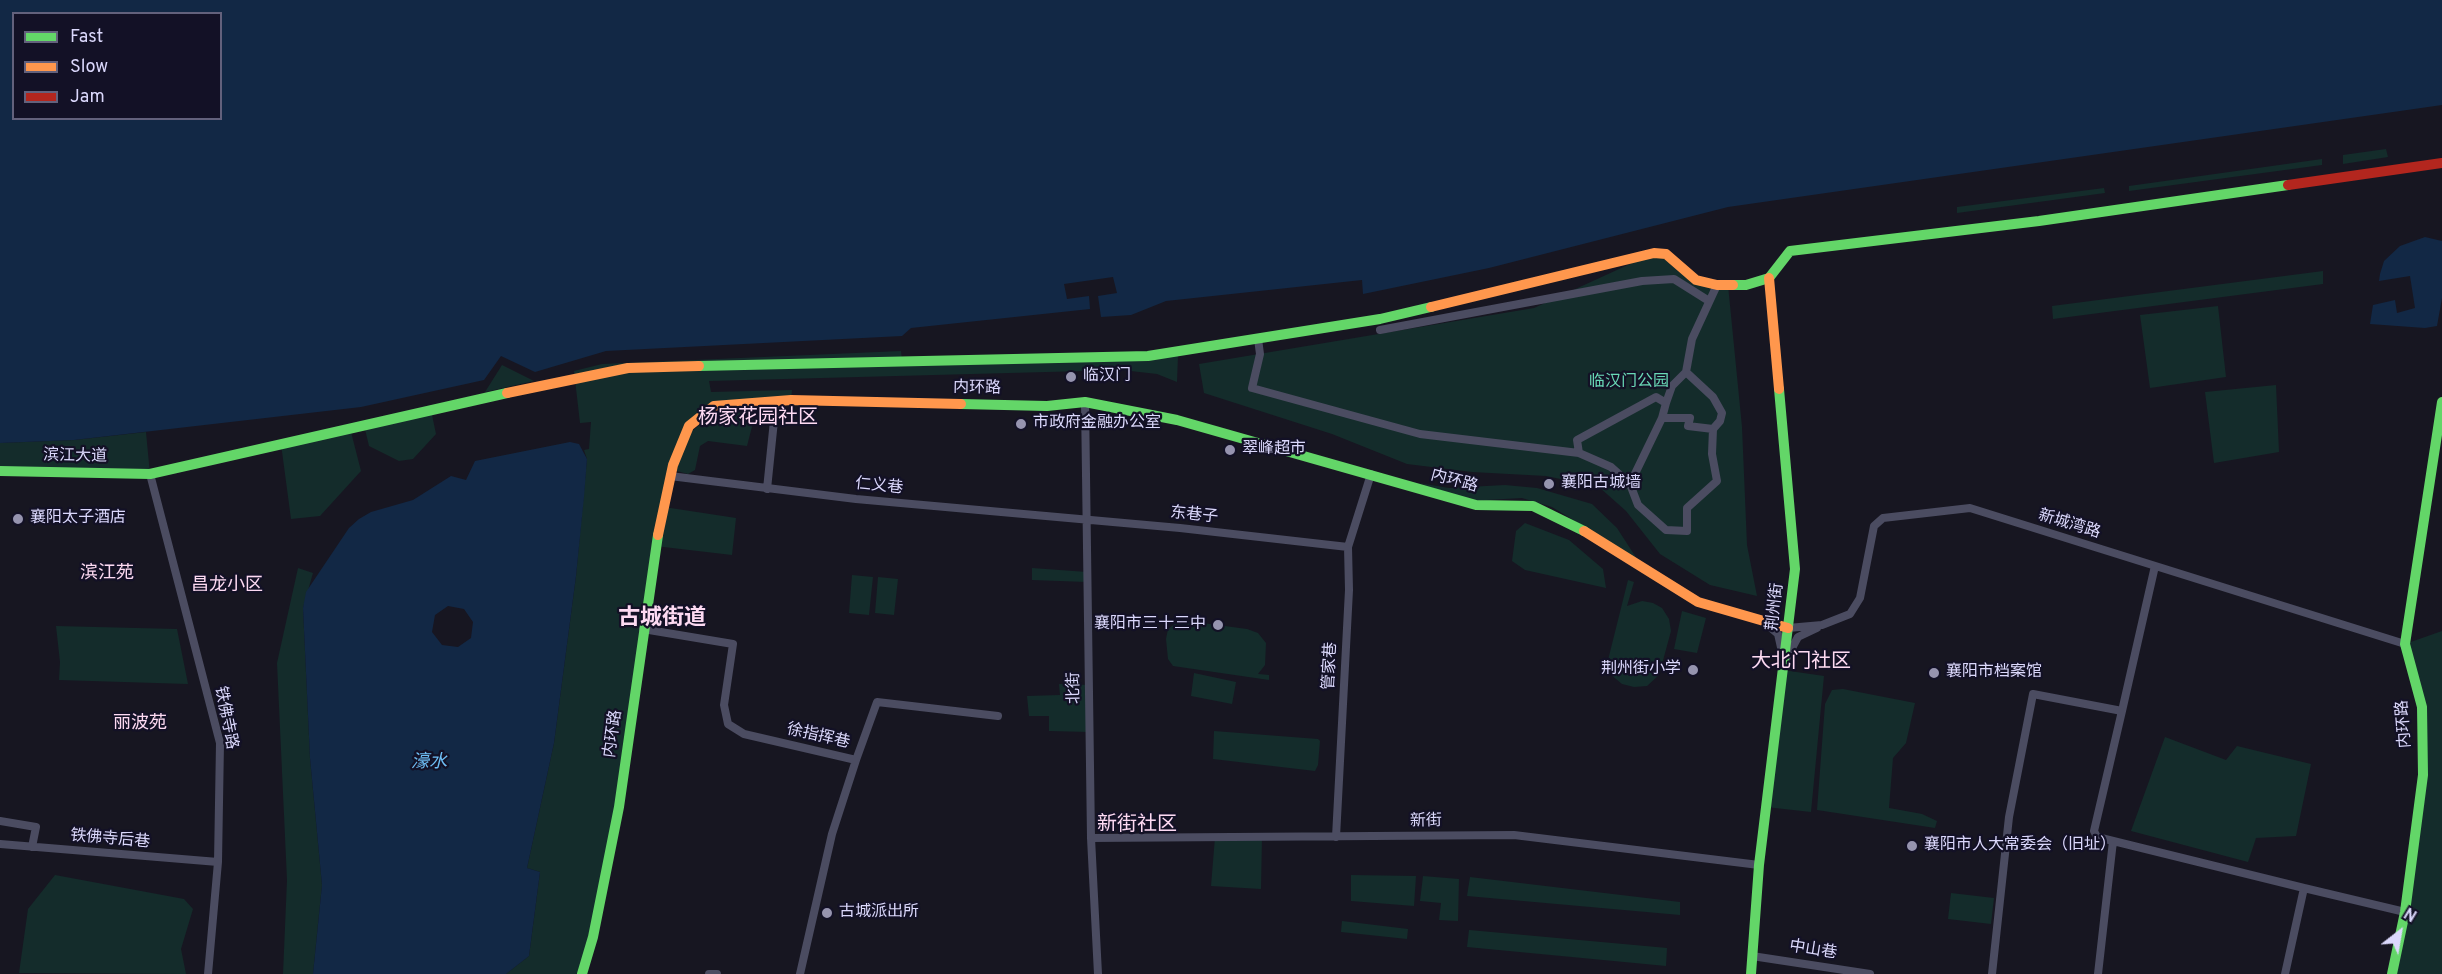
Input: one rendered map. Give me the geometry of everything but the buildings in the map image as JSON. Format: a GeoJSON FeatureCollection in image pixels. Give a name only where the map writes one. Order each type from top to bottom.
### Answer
{"type":"FeatureCollection","features":[{"type":"Feature","properties":{"kind":"street"},"geometry":{"type":"LineString","coordinates":[[1630,484],[1662,418],[1672,386],[1686,372],[1692,339],[1717,285],[1746,285],[1769,278],[1790,250],[2039,221],[2442,163]]}},
{"type":"Feature","properties":{"kind":"street","name":"滨江大道"},"geometry":{"type":"LineString","coordinates":[[0,471],[150,474],[576,377],[628,368],[1016,357],[1148,356],[1380,319],[1654,253],[1666,254],[1696,280],[1717,285]]}},
{"type":"Feature","properties":{"kind":"street","name":"荆州街"},"geometry":{"type":"LineString","coordinates":[[1751,974],[1759,865],[1795,569],[1769,278]]}},
{"type":"Feature","properties":{"kind":"street"},"geometry":{"type":"LineString","coordinates":[[1380,330],[1642,281],[1674,279],[1709,301]]}},
{"type":"Feature","properties":{"kind":"street"},"geometry":{"type":"LineString","coordinates":[[1258,339],[1260,354],[1252,388],[1420,434],[1579,453],[1611,467],[1630,484],[1638,505],[1666,530],[1687,531],[1687,508],[1717,481],[1712,454],[1713,429],[1720,421],[1722,413],[1713,397],[1686,372]]}},
{"type":"Feature","properties":{"kind":"street"},"geometry":{"type":"LineString","coordinates":[[1579,453],[1578,440],[1656,397],[1666,403]]}},
{"type":"Feature","properties":{"kind":"street"},"geometry":{"type":"LineString","coordinates":[[767,489],[776,401]]}},
{"type":"Feature","properties":{"kind":"street","name":"内环路"},"geometry":{"type":"LineString","coordinates":[[582,974],[593,937],[619,807],[653,558],[670,476],[689,426],[714,406],[776,401],[1047,406],[1085,402],[1177,420],[1476,505],[1533,506],[1599,539],[1698,602],[1788,628]]}},
{"type":"Feature","properties":{"kind":"street","name":"北街"},"geometry":{"type":"LineString","coordinates":[[1085,402],[1091,838],[1098,974]]}},
{"type":"Feature","properties":{"kind":"street","name":"内环路"},"geometry":{"type":"LineString","coordinates":[[2392,974],[2405,912],[2423,775],[2422,707],[2405,644],[2442,402]]}},
{"type":"Feature","properties":{"kind":"street"},"geometry":{"type":"LineString","coordinates":[[1662,418],[1690,418],[1688,426],[1713,429]]}},
{"type":"Feature","properties":{"kind":"street","name":"铁佛寺路"},"geometry":{"type":"LineString","coordinates":[[150,474],[220,743],[218,862],[208,974]]}},
{"type":"Feature","properties":{"kind":"street","name":"管家巷"},"geometry":{"type":"LineString","coordinates":[[1336,837],[1349,590],[1348,547],[1371,474]]}},
{"type":"Feature","properties":{"kind":"street","name":"仁义巷"},"geometry":{"type":"LineString","coordinates":[[670,476],[767,489],[1087,520]]}},
{"type":"Feature","properties":{"kind":"street","name":"新城湾路"},"geometry":{"type":"LineString","coordinates":[[1788,628],[1822,625],[1850,614],[1860,598],[1874,526],[1883,518],[1971,508],[2405,644]]}},
{"type":"Feature","properties":{"kind":"street","name":"东巷子"},"geometry":{"type":"LineString","coordinates":[[1087,520],[1348,547]]}},
{"type":"Feature","properties":{"kind":"street"},"geometry":{"type":"LineString","coordinates":[[2155,566],[2094,831],[2097,837],[2405,912]]}},
{"type":"Feature","properties":{"kind":"street"},"geometry":{"type":"LineString","coordinates":[[1763,621],[1778,634],[1784,663]]}},
{"type":"Feature","properties":{"kind":"street"},"geometry":{"type":"LineString","coordinates":[[1784,663],[1798,638],[1822,625]]}},
{"type":"Feature","properties":{"kind":"street","name":"徐指挥巷"},"geometry":{"type":"LineString","coordinates":[[643,629],[733,644],[724,705],[728,724],[744,734],[856,760],[832,834],[800,974]]}},
{"type":"Feature","properties":{"kind":"street"},"geometry":{"type":"LineString","coordinates":[[1992,974],[2009,817],[2034,694],[2122,711]]}},
{"type":"Feature","properties":{"kind":"street"},"geometry":{"type":"LineString","coordinates":[[856,760],[878,702],[998,716]]}},
{"type":"Feature","properties":{"kind":"street"},"geometry":{"type":"LineString","coordinates":[[0,820],[36,828],[32,847]]}},
{"type":"Feature","properties":{"kind":"street","name":"新街"},"geometry":{"type":"LineString","coordinates":[[1091,838],[1514,835],[1759,865]]}},
{"type":"Feature","properties":{"kind":"street"},"geometry":{"type":"LineString","coordinates":[[2098,974],[2113,841]]}},
{"type":"Feature","properties":{"kind":"street","name":"铁佛寺后巷"},"geometry":{"type":"LineString","coordinates":[[0,844],[218,862]]}},
{"type":"Feature","properties":{"kind":"street"},"geometry":{"type":"LineString","coordinates":[[2285,974],[2304,888]]}},
{"type":"Feature","properties":{"kind":"street","name":"中山巷"},"geometry":{"type":"LineString","coordinates":[[1752,956],[1870,974]]}},
{"type":"Feature","properties":{"kind":"street"},"geometry":{"type":"LineString","coordinates":[[709,974],[717,974]]}},
{"type":"Feature","properties":{"kind":"green space"},"geometry":{"type":"Polygon","coordinates":[[[2386,149],[2388,157],[2343,164],[2343,155],[2386,149]]]}},
{"type":"Feature","properties":{"kind":"green space"},"geometry":{"type":"Polygon","coordinates":[[[2322,159],[2322,165],[2129,191],[2129,186],[2322,159]]]}},
{"type":"Feature","properties":{"kind":"green space"},"geometry":{"type":"Polygon","coordinates":[[[2104,188],[2105,193],[1957,213],[1957,207],[2104,188]]]}},
{"type":"Feature","properties":{"kind":"green space","name":"临汉门公园"},"geometry":{"type":"Polygon","coordinates":[[[1654,253],[1666,254],[1696,280],[1728,285],[1742,427],[1747,545],[1757,596],[1710,585],[1660,554],[1626,511],[1599,487],[1546,476],[1472,472],[1407,464],[1332,434],[1204,393],[1199,364],[1534,308],[1654,253]]]}},
{"type":"Feature","properties":{"kind":"green space"},"geometry":{"type":"Polygon","coordinates":[[[2323,271],[2323,284],[2053,319],[2052,306],[2323,271]]]}},
{"type":"Feature","properties":{"kind":"green space"},"geometry":{"type":"Polygon","coordinates":[[[2218,306],[2226,377],[2150,388],[2140,315],[2218,306]]]}},
{"type":"Feature","properties":{"kind":"green space"},"geometry":{"type":"Polygon","coordinates":[[[901,351],[902,360],[1178,356],[1177,382],[1157,374],[1122,370],[709,381],[711,392],[792,390],[791,400],[714,406],[689,426],[664,507],[736,518],[732,555],[655,546],[619,807],[582,974],[506,974],[529,956],[540,872],[527,868],[554,743],[576,576],[587,459],[584,450],[589,449],[591,422],[580,423],[574,371],[602,364],[901,351]]]}},
{"type":"Feature","properties":{"kind":"green space"},"geometry":{"type":"Polygon","coordinates":[[[502,365],[534,381],[485,392],[502,365]]]}},
{"type":"Feature","properties":{"kind":"green space"},"geometry":{"type":"Polygon","coordinates":[[[2276,385],[2279,452],[2214,463],[2205,392],[2276,385]]]}},
{"type":"Feature","properties":{"kind":"green space"},"geometry":{"type":"Polygon","coordinates":[[[431,410],[436,434],[413,459],[399,461],[369,446],[364,425],[431,410]]]}},
{"type":"Feature","properties":{"kind":"green space"},"geometry":{"type":"Polygon","coordinates":[[[736,412],[749,414],[754,419],[747,446],[708,441],[700,446],[695,470],[688,474],[677,471],[676,466],[692,431],[711,416],[736,412]]]}},
{"type":"Feature","properties":{"kind":"green space"},"geometry":{"type":"Polygon","coordinates":[[[350,428],[361,471],[320,516],[291,519],[281,444],[350,428]]]}},
{"type":"Feature","properties":{"kind":"green space"},"geometry":{"type":"Polygon","coordinates":[[[146,432],[150,474],[0,471],[0,443],[74,440],[146,432]]]}},
{"type":"Feature","properties":{"kind":"green space"},"geometry":{"type":"Polygon","coordinates":[[[1419,483],[1449,488],[1505,485],[1537,488],[1592,504],[1617,528],[1637,559],[1552,507],[1522,498],[1469,501],[1419,483]]]}},
{"type":"Feature","properties":{"kind":"green space"},"geometry":{"type":"Polygon","coordinates":[[[1525,523],[1569,540],[1603,569],[1606,588],[1525,570],[1512,561],[1516,531],[1525,523]]]}},
{"type":"Feature","properties":{"kind":"green space"},"geometry":{"type":"Polygon","coordinates":[[[298,568],[313,573],[303,608],[310,758],[322,885],[313,974],[283,974],[287,880],[277,663],[298,568]]]}},
{"type":"Feature","properties":{"kind":"green space"},"geometry":{"type":"Polygon","coordinates":[[[1032,568],[1087,572],[1087,582],[1032,580],[1032,568]]]}},
{"type":"Feature","properties":{"kind":"green space"},"geometry":{"type":"Polygon","coordinates":[[[852,575],[873,577],[869,615],[849,613],[852,575]]]}},
{"type":"Feature","properties":{"kind":"green space"},"geometry":{"type":"Polygon","coordinates":[[[878,577],[898,579],[894,615],[875,613],[878,577]]]}},
{"type":"Feature","properties":{"kind":"green space"},"geometry":{"type":"Polygon","coordinates":[[[1628,580],[1634,582],[1627,606],[1642,601],[1653,603],[1662,608],[1669,619],[1671,631],[1659,675],[1647,686],[1634,687],[1622,684],[1610,674],[1608,660],[1628,580]]]}},
{"type":"Feature","properties":{"kind":"green space"},"geometry":{"type":"Polygon","coordinates":[[[1682,611],[1706,618],[1697,653],[1674,649],[1682,611]]]}},
{"type":"Feature","properties":{"kind":"green space"},"geometry":{"type":"Polygon","coordinates":[[[1180,620],[1247,629],[1258,633],[1266,643],[1265,665],[1258,674],[1269,675],[1269,680],[1173,666],[1168,659],[1166,639],[1168,629],[1180,620]]]}},
{"type":"Feature","properties":{"kind":"green space"},"geometry":{"type":"Polygon","coordinates":[[[56,626],[177,629],[188,684],[59,680],[60,662],[56,626]]]}},
{"type":"Feature","properties":{"kind":"green space"},"geometry":{"type":"Polygon","coordinates":[[[2442,631],[2442,974],[2392,974],[2423,775],[2422,707],[2405,644],[2442,631]]]}},
{"type":"Feature","properties":{"kind":"green space"},"geometry":{"type":"Polygon","coordinates":[[[1783,670],[1824,676],[1811,812],[1766,807],[1783,670]]]}},
{"type":"Feature","properties":{"kind":"green space"},"geometry":{"type":"Polygon","coordinates":[[[1194,673],[1236,682],[1232,704],[1191,696],[1194,673]]]}},
{"type":"Feature","properties":{"kind":"green space"},"geometry":{"type":"Polygon","coordinates":[[[1059,684],[1089,685],[1089,732],[1049,731],[1049,716],[1029,716],[1027,696],[1060,695],[1059,684]]]}},
{"type":"Feature","properties":{"kind":"green space"},"geometry":{"type":"Polygon","coordinates":[[[1843,689],[1915,703],[1906,743],[1893,758],[1889,808],[1922,814],[1937,821],[1935,828],[1817,810],[1825,704],[1832,690],[1843,689]]]}},
{"type":"Feature","properties":{"kind":"green space"},"geometry":{"type":"Polygon","coordinates":[[[1214,731],[1318,739],[1320,741],[1318,765],[1315,771],[1213,759],[1214,731]]]}},
{"type":"Feature","properties":{"kind":"green space"},"geometry":{"type":"Polygon","coordinates":[[[2165,737],[2226,760],[2237,746],[2311,764],[2296,836],[2256,838],[2248,862],[2131,831],[2165,737]]]}},
{"type":"Feature","properties":{"kind":"green space"},"geometry":{"type":"Polygon","coordinates":[[[1215,837],[1262,837],[1261,889],[1211,886],[1215,837]]]}},
{"type":"Feature","properties":{"kind":"green space"},"geometry":{"type":"Polygon","coordinates":[[[55,875],[184,899],[193,909],[181,949],[186,974],[19,973],[28,909],[55,875]]]}},
{"type":"Feature","properties":{"kind":"green space"},"geometry":{"type":"Polygon","coordinates":[[[1351,875],[1416,876],[1414,906],[1351,901],[1351,875]]]}},
{"type":"Feature","properties":{"kind":"green space"},"geometry":{"type":"Polygon","coordinates":[[[1423,876],[1459,879],[1458,921],[1439,920],[1441,903],[1420,901],[1423,876]]]}},
{"type":"Feature","properties":{"kind":"green space"},"geometry":{"type":"Polygon","coordinates":[[[1470,877],[1680,902],[1680,915],[1467,896],[1470,877]]]}},
{"type":"Feature","properties":{"kind":"green space"},"geometry":{"type":"Polygon","coordinates":[[[1951,893],[1994,898],[1991,924],[1948,919],[1951,893]]]}},
{"type":"Feature","properties":{"kind":"green space"},"geometry":{"type":"Polygon","coordinates":[[[1342,921],[1408,929],[1407,939],[1341,932],[1342,921]]]}},
{"type":"Feature","properties":{"kind":"green space"},"geometry":{"type":"Polygon","coordinates":[[[1469,930],[1667,948],[1666,966],[1467,947],[1469,930]]]}},
{"type":"Feature","properties":{"kind":"water"},"geometry":{"type":"Polygon","coordinates":[[[0,0],[2442,0],[2442,105],[1728,207],[1489,268],[1363,294],[1362,280],[1166,301],[1131,315],[1101,317],[1098,296],[1117,293],[1113,277],[1064,284],[1067,299],[1089,296],[1090,309],[911,328],[902,336],[606,351],[535,372],[501,356],[484,380],[361,407],[74,440],[0,443],[0,0]]]}},
{"type":"Feature","properties":{"kind":"water"},"geometry":{"type":"Polygon","coordinates":[[[2425,237],[2442,241],[2442,298],[2437,326],[2425,328],[2370,324],[2373,305],[2395,300],[2397,313],[2415,308],[2410,276],[2379,281],[2384,261],[2400,246],[2425,237]]]}},
{"type":"Feature","properties":{"kind":"water","name":"濠水"},"geometry":{"type":"Polygon","coordinates":[[[570,442],[579,444],[587,459],[576,576],[554,743],[527,868],[540,872],[529,956],[506,974],[313,974],[322,885],[310,758],[303,608],[306,592],[349,528],[359,519],[371,512],[413,500],[451,476],[466,480],[475,461],[570,442]],[[448,606],[435,615],[432,632],[442,645],[458,647],[471,638],[473,622],[464,609],[448,606]]]}},
{"type":"Feature","properties":{"kind":"traffic: fast"},"geometry":{"type":"LineString","coordinates":[[1733,285],[1746,285],[1769,278],[1790,251],[2039,221],[2288,185]]}},
{"type":"Feature","properties":{"kind":"traffic: fast"},"geometry":{"type":"LineString","coordinates":[[699,366],[1148,356],[1380,319],[1431,307]]}},
{"type":"Feature","properties":{"kind":"traffic: fast"},"geometry":{"type":"LineString","coordinates":[[1751,974],[1759,865],[1795,569],[1779,389]]}},
{"type":"Feature","properties":{"kind":"traffic: fast"},"geometry":{"type":"LineString","coordinates":[[0,471],[150,474],[507,393]]}},
{"type":"Feature","properties":{"kind":"traffic: fast"},"geometry":{"type":"LineString","coordinates":[[961,404],[1047,406],[1085,402],[1177,420],[1476,505],[1533,506],[1584,531]]}},
{"type":"Feature","properties":{"kind":"traffic: fast"},"geometry":{"type":"LineString","coordinates":[[2392,974],[2405,912],[2423,775],[2422,707],[2405,644],[2442,402]]}},
{"type":"Feature","properties":{"kind":"traffic: fast"},"geometry":{"type":"LineString","coordinates":[[582,974],[593,937],[619,807],[658,535]]}},
{"type":"Feature","properties":{"kind":"traffic: slow"},"geometry":{"type":"LineString","coordinates":[[1431,307],[1654,253],[1666,254],[1696,280],[1717,285],[1733,285]]}},
{"type":"Feature","properties":{"kind":"traffic: slow"},"geometry":{"type":"LineString","coordinates":[[1769,278],[1779,389]]}},
{"type":"Feature","properties":{"kind":"traffic: slow"},"geometry":{"type":"LineString","coordinates":[[507,393],[628,368],[699,366]]}},
{"type":"Feature","properties":{"kind":"traffic: slow"},"geometry":{"type":"LineString","coordinates":[[658,535],[673,465],[689,426],[714,406],[791,400],[961,404]]}},
{"type":"Feature","properties":{"kind":"traffic: slow"},"geometry":{"type":"LineString","coordinates":[[1584,531],[1698,602],[1788,628]]}},
{"type":"Feature","properties":{"kind":"traffic: jam"},"geometry":{"type":"LineString","coordinates":[[2288,185],[2442,163]]}},
{"type":"Feature","properties":{"kind":"place","name":"临汉门"},"geometry":{"type":"Point","coordinates":[1071,377]}},
{"type":"Feature","properties":{"kind":"place","name":"市政府金融办公室"},"geometry":{"type":"Point","coordinates":[1021,424]}},
{"type":"Feature","properties":{"kind":"place","name":"翠峰超市"},"geometry":{"type":"Point","coordinates":[1230,450]}},
{"type":"Feature","properties":{"kind":"place","name":"襄阳古城墙"},"geometry":{"type":"Point","coordinates":[1549,484]}},
{"type":"Feature","properties":{"kind":"place","name":"襄阳太子酒店"},"geometry":{"type":"Point","coordinates":[18,519]}},
{"type":"Feature","properties":{"kind":"place","name":"襄阳市三十三中"},"geometry":{"type":"Point","coordinates":[1218,625]}},
{"type":"Feature","properties":{"kind":"place","name":"荆州街小学"},"geometry":{"type":"Point","coordinates":[1693,670]}},
{"type":"Feature","properties":{"kind":"place","name":"襄阳市档案馆"},"geometry":{"type":"Point","coordinates":[1934,673]}},
{"type":"Feature","properties":{"kind":"place","name":"襄阳市人大常委会（旧址）"},"geometry":{"type":"Point","coordinates":[1912,846]}},
{"type":"Feature","properties":{"kind":"place","name":"古城派出所"},"geometry":{"type":"Point","coordinates":[827,913]}},
{"type":"Feature","properties":{"kind":"district","name":"杨家花园社区"},"geometry":{"type":"Point","coordinates":[758,419]}},
{"type":"Feature","properties":{"kind":"district","name":"滨江苑"},"geometry":{"type":"Point","coordinates":[107,574]}},
{"type":"Feature","properties":{"kind":"district","name":"昌龙小区"},"geometry":{"type":"Point","coordinates":[227,586]}},
{"type":"Feature","properties":{"kind":"district","name":"古城街道"},"geometry":{"type":"Point","coordinates":[662,620]}},
{"type":"Feature","properties":{"kind":"district","name":"大北门社区"},"geometry":{"type":"Point","coordinates":[1801,663]}},
{"type":"Feature","properties":{"kind":"district","name":"丽波苑"},"geometry":{"type":"Point","coordinates":[140,724]}},
{"type":"Feature","properties":{"kind":"district","name":"新街社区"},"geometry":{"type":"Point","coordinates":[1137,826]}}]}
